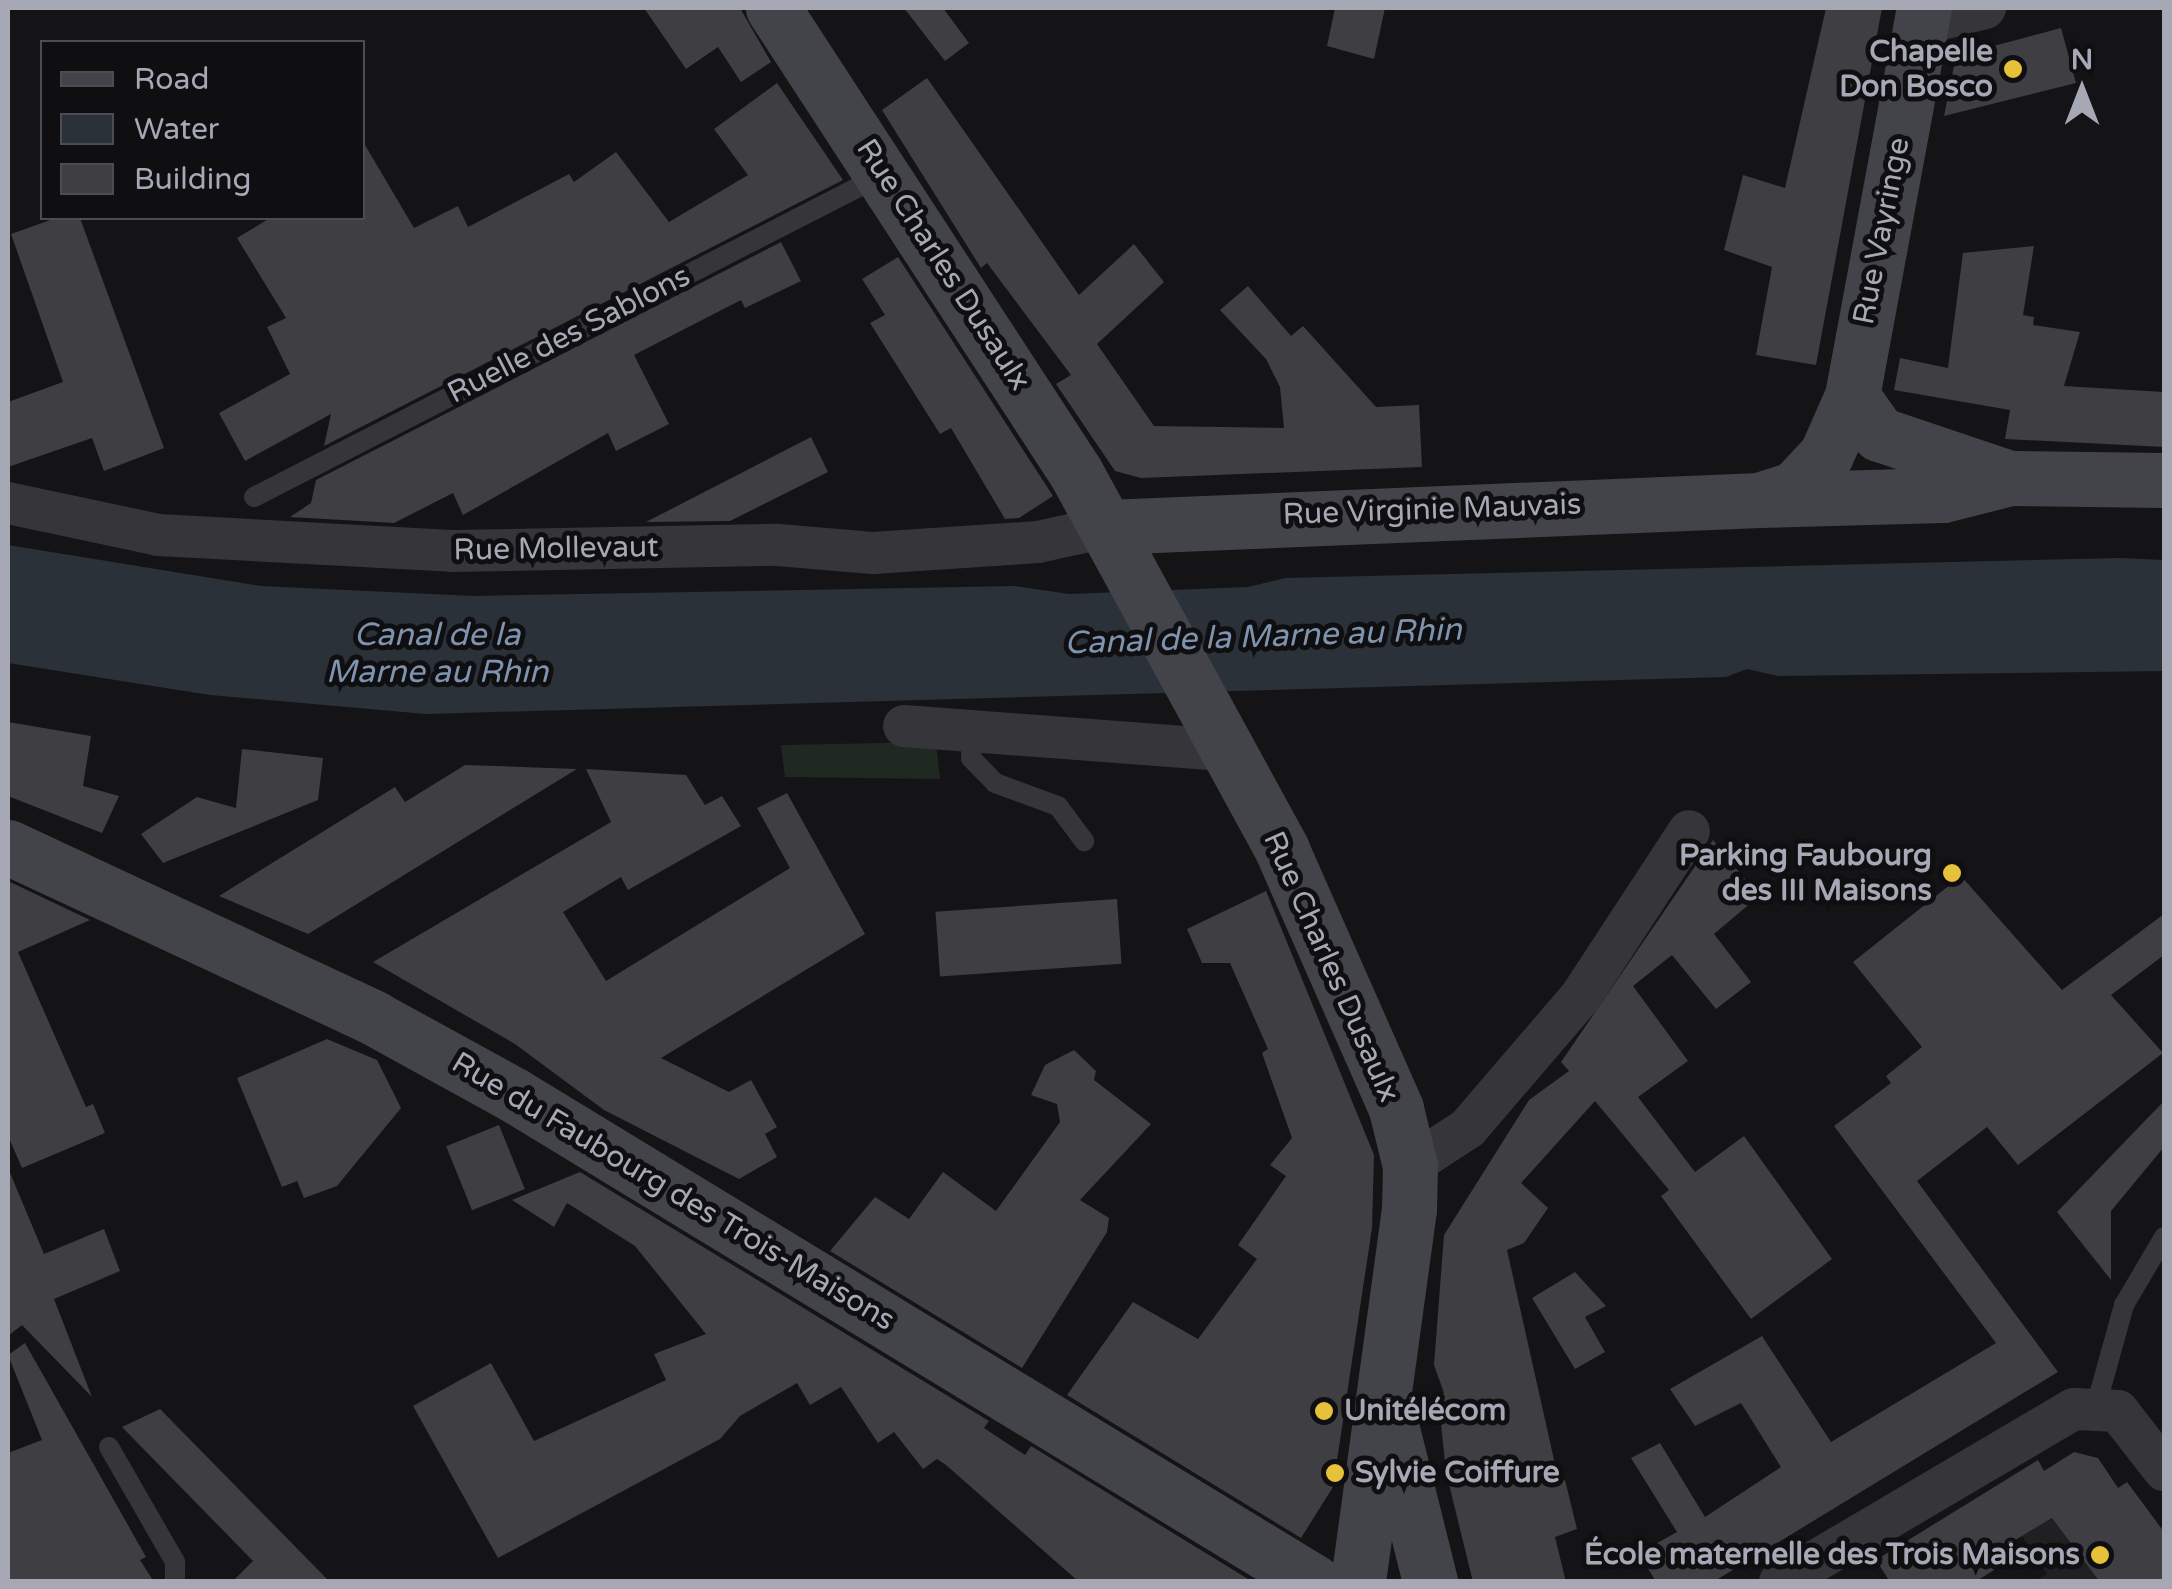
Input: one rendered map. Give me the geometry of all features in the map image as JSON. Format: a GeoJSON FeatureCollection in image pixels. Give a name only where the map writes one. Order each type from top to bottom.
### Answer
{"type":"FeatureCollection","features":[{"type":"Feature","properties":{"kind":"street","name":"Rue Charles Dusaulx"},"geometry":{"type":"LineString","coordinates":[[773,8],[884,174],[1112,540],[1305,902],[1396,1109],[1410,1166],[1386,1402],[1358,1582]]}},
{"type":"Feature","properties":{"kind":"street"},"geometry":{"type":"LineString","coordinates":[[1922,16],[1985,8]]}},
{"type":"Feature","properties":{"kind":"street","name":"Rue Vayringe"},"geometry":{"type":"LineString","coordinates":[[1852,396],[1922,16]]}},
{"type":"Feature","properties":{"kind":"street","name":"Rue Virginie Mauvais"},"geometry":{"type":"LineString","coordinates":[[1759,500],[1795,488],[1826,455],[1852,396],[1880,434],[2010,478]]}},
{"type":"Feature","properties":{"kind":"street","name":"Rue Virginie Mauvais"},"geometry":{"type":"LineString","coordinates":[[1112,540],[1759,500],[1943,496],[2010,478],[2164,480]]}},
{"type":"Feature","properties":{"kind":"street","name":"Rue Mollevaut"},"geometry":{"type":"LineString","coordinates":[[8,503],[158,535],[360,550],[778,545],[873,554],[1112,540]]}},
{"type":"Feature","properties":{"kind":"street"},"geometry":{"type":"LineString","coordinates":[[904,726],[972,732],[1218,735]]}},
{"type":"Feature","properties":{"kind":"street"},"geometry":{"type":"LineString","coordinates":[[1410,1166],[1468,1128],[1581,996],[1689,831]]}},
{"type":"Feature","properties":{"kind":"street","name":"Rue du Faubourg des Trois-Maisons"},"geometry":{"type":"LineString","coordinates":[[8,847],[374,1018],[530,1104],[1314,1582]]}},
{"type":"Feature","properties":{"kind":"street"},"geometry":{"type":"LineString","coordinates":[[1386,1402],[1430,1582]]}},
{"type":"Feature","properties":{"kind":"street"},"geometry":{"type":"LineString","coordinates":[[1780,1582],[2030,1433],[2107,1409],[2164,1470]]}},
{"type":"Feature","properties":{"kind":"lane","name":"Ruelle des Sablons"},"geometry":{"type":"LineString","coordinates":[[254,497],[884,174]]}},
{"type":"Feature","properties":{"kind":"lane"},"geometry":{"type":"LineString","coordinates":[[972,732],[971,758],[995,783],[1058,806],[1084,842]]}},
{"type":"Feature","properties":{"kind":"lane"},"geometry":{"type":"LineString","coordinates":[[2107,1409],[2124,1305],[2164,1237]]}},
{"type":"Feature","properties":{"kind":"lane"},"geometry":{"type":"LineString","coordinates":[[110,1448],[175,1562],[175,1582]]}},
{"type":"Feature","properties":{"kind":"shaded area"},"geometry":{"type":"Polygon","coordinates":[[[936,742],[940,779],[785,777],[781,745],[936,742]]]}},
{"type":"Feature","properties":{"kind":"shaded area","name":"École maternelle des Trois Maisons"},"geometry":{"type":"Polygon","coordinates":[[[2140,1499],[2164,1532],[2164,1581],[2035,1581],[2047,1574],[2022,1536],[2068,1509],[2087,1530],[2140,1499]]]}},
{"type":"Feature","properties":{"kind":"water","name":"Canal de la Marne au Rhin"},"geometry":{"type":"Polygon","coordinates":[[[8,545],[261,586],[474,596],[1015,586],[1069,594],[1248,587],[1285,578],[2164,560],[2164,671],[1778,676],[1747,669],[1726,677],[426,714],[210,695],[8,663],[8,545]]]}},
{"type":"Feature","properties":{"kind":"building"},"geometry":{"type":"Polygon","coordinates":[[[644,8],[740,8],[771,62],[741,82],[718,47],[686,69],[644,8]]]}},
{"type":"Feature","properties":{"kind":"building"},"geometry":{"type":"Polygon","coordinates":[[[904,8],[943,8],[969,43],[945,61],[904,8]]]}},
{"type":"Feature","properties":{"kind":"building"},"geometry":{"type":"Polygon","coordinates":[[[1335,8],[1385,8],[1374,59],[1327,46],[1335,8]]]}},
{"type":"Feature","properties":{"kind":"building"},"geometry":{"type":"Polygon","coordinates":[[[1826,8],[1882,8],[1816,365],[1756,355],[1772,267],[1724,250],[1743,175],[1785,188],[1826,8]]]}},
{"type":"Feature","properties":{"kind":"building","name":"Chapelle Don Bosco"},"geometry":{"type":"Polygon","coordinates":[[[2061,28],[2076,83],[1944,116],[1956,56],[2061,28]]]}},
{"type":"Feature","properties":{"kind":"building"},"geometry":{"type":"Polygon","coordinates":[[[927,78],[1079,295],[1134,244],[1164,282],[1097,344],[1154,426],[1284,428],[1280,387],[1266,359],[1220,310],[1248,286],[1291,336],[1303,326],[1376,407],[1419,405],[1422,467],[1141,478],[1115,471],[1056,384],[1071,375],[987,263],[981,268],[882,110],[927,78]]]}},
{"type":"Feature","properties":{"kind":"building"},"geometry":{"type":"Polygon","coordinates":[[[777,83],[843,180],[324,446],[331,414],[245,461],[219,413],[290,374],[267,327],[286,318],[237,238],[267,220],[365,220],[365,145],[414,228],[458,206],[468,227],[569,174],[574,182],[616,152],[669,222],[748,175],[714,129],[777,83]]]}},
{"type":"Feature","properties":{"kind":"building"},"geometry":{"type":"Polygon","coordinates":[[[50,220],[81,220],[164,448],[104,471],[92,438],[8,467],[8,402],[63,382],[11,234],[50,220]]]}},
{"type":"Feature","properties":{"kind":"building"},"geometry":{"type":"Polygon","coordinates":[[[781,242],[801,281],[745,308],[741,300],[634,355],[669,424],[616,451],[608,433],[463,515],[453,493],[394,523],[290,517],[311,503],[316,480],[781,242]]]}},
{"type":"Feature","properties":{"kind":"building"},"geometry":{"type":"Polygon","coordinates":[[[2034,246],[2023,315],[2034,317],[2033,325],[2080,332],[2064,386],[2164,392],[2164,447],[2005,439],[2010,410],[1894,390],[1900,358],[1948,368],[1963,253],[2034,246]]]}},
{"type":"Feature","properties":{"kind":"building"},"geometry":{"type":"Polygon","coordinates":[[[898,257],[1053,496],[1019,518],[1005,519],[951,428],[940,434],[870,323],[885,315],[862,279],[898,257]]]}},
{"type":"Feature","properties":{"kind":"building"},"geometry":{"type":"Polygon","coordinates":[[[811,437],[828,472],[730,521],[646,522],[811,437]]]}},
{"type":"Feature","properties":{"kind":"building"},"geometry":{"type":"Polygon","coordinates":[[[8,722],[91,736],[83,786],[119,796],[102,833],[8,796],[8,722]]]}},
{"type":"Feature","properties":{"kind":"building"},"geometry":{"type":"Polygon","coordinates":[[[242,749],[323,758],[318,800],[163,863],[141,834],[197,797],[236,808],[242,749]]]}},
{"type":"Feature","properties":{"kind":"building"},"geometry":{"type":"Polygon","coordinates":[[[465,765],[577,769],[308,934],[219,896],[395,787],[405,802],[465,765]]]}},
{"type":"Feature","properties":{"kind":"building"},"geometry":{"type":"Polygon","coordinates":[[[586,769],[686,775],[705,805],[722,796],[741,826],[628,890],[621,877],[563,912],[606,981],[790,868],[757,808],[787,793],[865,934],[661,1058],[729,1092],[751,1080],[777,1127],[765,1134],[777,1157],[739,1179],[604,1110],[515,1044],[373,962],[611,822],[586,769]]]}},
{"type":"Feature","properties":{"kind":"building"},"geometry":{"type":"Polygon","coordinates":[[[1713,840],[1759,896],[1714,934],[1751,982],[1716,1009],[1672,955],[1633,986],[1688,1061],[1638,1097],[1695,1172],[1744,1136],[1832,1259],[1751,1319],[1661,1196],[1669,1190],[1595,1101],[1521,1183],[1548,1208],[1524,1243],[1507,1250],[1559,1482],[1565,1480],[1577,1529],[1555,1537],[1566,1582],[1473,1582],[1446,1472],[1438,1395],[1444,1393],[1434,1365],[1444,1235],[1529,1100],[1569,1071],[1561,1062],[1713,840]]]}},
{"type":"Feature","properties":{"kind":"building"},"geometry":{"type":"Polygon","coordinates":[[[1961,876],[2062,990],[2164,914],[2164,955],[2111,995],[2163,1053],[2018,1165],[1987,1127],[1917,1181],[2058,1372],[1713,1582],[1656,1582],[1639,1553],[1677,1532],[1631,1458],[1660,1443],[1705,1517],[1781,1467],[1741,1403],[1695,1426],[1670,1389],[1762,1336],[1831,1442],[1996,1343],[1834,1126],[1891,1083],[1886,1076],[1922,1047],[1853,962],[1961,876]]]}},
{"type":"Feature","properties":{"kind":"building"},"geometry":{"type":"Polygon","coordinates":[[[8,881],[90,920],[18,952],[86,1107],[93,1104],[105,1133],[22,1168],[8,1136],[8,881]]]}},
{"type":"Feature","properties":{"kind":"building"},"geometry":{"type":"Polygon","coordinates":[[[1266,891],[1374,1155],[1372,1228],[1333,1487],[1301,1538],[1067,1395],[1133,1302],[1198,1339],[1257,1259],[1238,1245],[1286,1176],[1270,1165],[1292,1138],[1262,1053],[1268,1049],[1230,963],[1202,963],[1187,929],[1266,891]]]}},
{"type":"Feature","properties":{"kind":"building"},"geometry":{"type":"Polygon","coordinates":[[[1117,899],[1122,964],[940,977],[935,912],[1117,899]]]}},
{"type":"Feature","properties":{"kind":"building"},"geometry":{"type":"Polygon","coordinates":[[[327,1039],[377,1060],[401,1108],[337,1186],[304,1198],[297,1181],[282,1187],[237,1078],[327,1039]]]}},
{"type":"Feature","properties":{"kind":"building"},"geometry":{"type":"Polygon","coordinates":[[[1074,1050],[1096,1071],[1094,1080],[1151,1124],[1080,1200],[1109,1218],[1107,1232],[1022,1368],[830,1251],[875,1197],[909,1219],[943,1172],[996,1211],[1060,1122],[1057,1104],[1031,1095],[1045,1065],[1074,1050]]]}},
{"type":"Feature","properties":{"kind":"building"},"geometry":{"type":"Polygon","coordinates":[[[2164,1101],[2164,1147],[2111,1211],[2111,1280],[2057,1212],[2164,1101]]]}},
{"type":"Feature","properties":{"kind":"building"},"geometry":{"type":"Polygon","coordinates":[[[499,1125],[525,1189],[472,1210],[446,1146],[499,1125]]]}},
{"type":"Feature","properties":{"kind":"building"},"geometry":{"type":"Polygon","coordinates":[[[8,1168],[44,1254],[104,1229],[120,1271],[54,1299],[92,1397],[22,1325],[8,1336],[8,1168]]]}},
{"type":"Feature","properties":{"kind":"building"},"geometry":{"type":"Polygon","coordinates":[[[580,1172],[989,1421],[984,1428],[1025,1455],[1031,1446],[1253,1582],[1079,1582],[946,1465],[937,1459],[923,1469],[894,1432],[878,1443],[841,1387],[810,1405],[797,1383],[740,1416],[720,1439],[498,1558],[413,1406],[491,1363],[534,1441],[666,1380],[654,1354],[706,1334],[635,1246],[567,1203],[554,1227],[512,1200],[580,1172]]]}},
{"type":"Feature","properties":{"kind":"building"},"geometry":{"type":"Polygon","coordinates":[[[1575,1272],[1606,1306],[1585,1317],[1605,1352],[1575,1369],[1532,1298],[1575,1272]]]}},
{"type":"Feature","properties":{"kind":"building"},"geometry":{"type":"Polygon","coordinates":[[[25,1343],[146,1557],[140,1560],[154,1582],[8,1582],[8,1453],[42,1440],[8,1355],[25,1343]]]}},
{"type":"Feature","properties":{"kind":"building"},"geometry":{"type":"Polygon","coordinates":[[[160,1409],[330,1582],[232,1582],[253,1561],[122,1427],[160,1409]]]}},
{"type":"Feature","properties":{"kind":"building"},"geometry":{"type":"Polygon","coordinates":[[[2074,1452],[2098,1458],[2118,1488],[2127,1482],[2164,1532],[2164,1582],[2100,1582],[2052,1518],[1987,1557],[1994,1570],[1975,1582],[1890,1582],[1876,1560],[2038,1460],[2044,1471],[2074,1452]]]}},
{"type":"Feature","properties":{"kind":"place","name":"Chapelle Don Bosco"},"geometry":{"type":"Point","coordinates":[2013,69]}},
{"type":"Feature","properties":{"kind":"place","name":"Parking Faubourg des III Maisons"},"geometry":{"type":"Point","coordinates":[1952,873]}},
{"type":"Feature","properties":{"kind":"place","name":"Unitélécom"},"geometry":{"type":"Point","coordinates":[1324,1411]}},
{"type":"Feature","properties":{"kind":"place","name":"Sylvie Coiffure"},"geometry":{"type":"Point","coordinates":[1335,1473]}},
{"type":"Feature","properties":{"kind":"place","name":"École maternelle des Trois Maisons"},"geometry":{"type":"Point","coordinates":[2100,1555]}}]}
